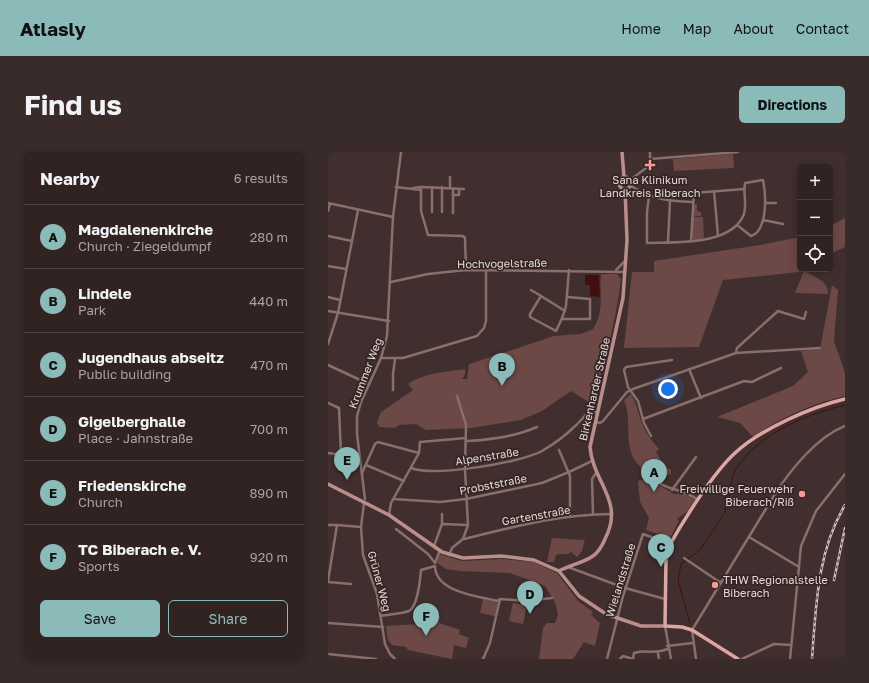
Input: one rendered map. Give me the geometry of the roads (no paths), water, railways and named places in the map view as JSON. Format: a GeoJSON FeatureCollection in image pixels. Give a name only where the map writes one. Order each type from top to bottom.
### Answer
{"type":"FeatureCollection","features":[{"type":"Feature","properties":{"kind":"main road","name":"Birkenharder Straße"},"geometry":{"type":"LineString","coordinates":[[559,571],[591,557],[600,549],[608,535],[612,514],[611,500],[596,472],[592,461],[590,447],[620,314],[625,272],[627,224],[625,189],[622,188],[619,183],[624,178],[622,152]]}},
{"type":"Feature","properties":{"kind":"main road"},"geometry":{"type":"LineString","coordinates":[[624,178],[630,180],[631,186],[625,189]]}},
{"type":"Feature","properties":{"kind":"main road"},"geometry":{"type":"LineString","coordinates":[[665,626],[666,554],[670,544],[698,500],[727,460],[741,448],[784,422],[817,407],[845,399]]}},
{"type":"Feature","properties":{"kind":"main road"},"geometry":{"type":"LineString","coordinates":[[328,484],[389,515],[449,555],[463,558],[501,556],[520,557],[534,560],[559,571],[579,596],[601,612],[640,626],[682,627],[692,630],[738,659]]}},
{"type":"Feature","properties":{"kind":"main road"},"geometry":{"type":"LineString","coordinates":[[563,576],[568,567]]}},
{"type":"Feature","properties":{"kind":"street","name":"Krummer Weg"},"geometry":{"type":"LineString","coordinates":[[364,501],[359,457],[357,416],[361,402],[381,358],[387,340],[393,217],[401,152]]}},
{"type":"Feature","properties":{"kind":"street"},"geometry":{"type":"LineString","coordinates":[[630,180],[648,168],[650,165],[650,152]]}},
{"type":"Feature","properties":{"kind":"street"},"geometry":{"type":"LineString","coordinates":[[650,159],[738,152]]}},
{"type":"Feature","properties":{"kind":"street"},"geometry":{"type":"LineString","coordinates":[[450,176],[453,195],[453,213]]}},
{"type":"Feature","properties":{"kind":"street"},"geometry":{"type":"LineString","coordinates":[[649,196],[647,212],[647,243],[691,241],[718,236],[737,225],[742,218],[746,206],[744,189],[746,182],[763,180],[766,203],[763,220],[752,236],[737,225]]}},
{"type":"Feature","properties":{"kind":"street"},"geometry":{"type":"LineString","coordinates":[[631,186],[649,196],[670,201],[692,202]]}},
{"type":"Feature","properties":{"kind":"street"},"geometry":{"type":"LineString","coordinates":[[396,187],[442,187],[464,189]]}},
{"type":"Feature","properties":{"kind":"street"},"geometry":{"type":"LineString","coordinates":[[432,187],[432,212]]}},
{"type":"Feature","properties":{"kind":"street"},"geometry":{"type":"LineString","coordinates":[[442,187],[442,212]]}},
{"type":"Feature","properties":{"kind":"street"},"geometry":{"type":"LineString","coordinates":[[421,188],[421,211],[428,235],[463,236],[465,238],[466,270]]}},
{"type":"Feature","properties":{"kind":"street"},"geometry":{"type":"LineString","coordinates":[[453,195],[459,195],[459,189]]}},
{"type":"Feature","properties":{"kind":"street"},"geometry":{"type":"LineString","coordinates":[[691,241],[692,202],[694,193],[744,189]]}},
{"type":"Feature","properties":{"kind":"street"},"geometry":{"type":"LineString","coordinates":[[714,191],[718,236]]}},
{"type":"Feature","properties":{"kind":"street"},"geometry":{"type":"LineString","coordinates":[[668,242],[670,201]]}},
{"type":"Feature","properties":{"kind":"street"},"geometry":{"type":"LineString","coordinates":[[766,203],[776,203]]}},
{"type":"Feature","properties":{"kind":"street"},"geometry":{"type":"LineString","coordinates":[[328,211],[329,204],[393,217]]}},
{"type":"Feature","properties":{"kind":"street"},"geometry":{"type":"LineString","coordinates":[[328,344],[338,313],[358,210]]}},
{"type":"Feature","properties":{"kind":"street"},"geometry":{"type":"LineString","coordinates":[[763,220],[783,224]]}},
{"type":"Feature","properties":{"kind":"street"},"geometry":{"type":"LineString","coordinates":[[328,236],[352,241]]}},
{"type":"Feature","properties":{"kind":"street"},"geometry":{"type":"LineString","coordinates":[[614,270],[620,267],[626,259]]}},
{"type":"Feature","properties":{"kind":"street"},"geometry":{"type":"LineString","coordinates":[[328,266],[346,269]]}},
{"type":"Feature","properties":{"kind":"street","name":"Hochvogelstraße"},"geometry":{"type":"LineString","coordinates":[[391,282],[428,274],[466,270],[614,270],[625,272]]}},
{"type":"Feature","properties":{"kind":"street"},"geometry":{"type":"LineString","coordinates":[[381,358],[395,359],[477,336],[484,328],[486,321],[486,270]]}},
{"type":"Feature","properties":{"kind":"street"},"geometry":{"type":"LineString","coordinates":[[541,296],[530,314],[530,317],[554,332],[565,311],[568,297],[570,270]]}},
{"type":"Feature","properties":{"kind":"street"},"geometry":{"type":"LineString","coordinates":[[532,290],[565,311]]}},
{"type":"Feature","properties":{"kind":"street"},"geometry":{"type":"LineString","coordinates":[[328,297],[340,300]]}},
{"type":"Feature","properties":{"kind":"street"},"geometry":{"type":"LineString","coordinates":[[562,319],[590,319],[590,299],[568,297]]}},
{"type":"Feature","properties":{"kind":"street"},"geometry":{"type":"LineString","coordinates":[[328,311],[389,321]]}},
{"type":"Feature","properties":{"kind":"street"},"geometry":{"type":"LineString","coordinates":[[736,353],[737,348],[778,311],[804,320],[806,312]]}},
{"type":"Feature","properties":{"kind":"street"},"geometry":{"type":"LineString","coordinates":[[595,422],[600,423],[604,421],[630,390],[689,368],[736,353],[820,348]]}},
{"type":"Feature","properties":{"kind":"street"},"geometry":{"type":"LineString","coordinates":[[393,390],[395,359]]}},
{"type":"Feature","properties":{"kind":"street"},"geometry":{"type":"LineString","coordinates":[[651,436],[643,419],[638,401],[630,390],[624,371],[625,368],[672,360]]}},
{"type":"Feature","properties":{"kind":"street"},"geometry":{"type":"LineString","coordinates":[[328,365],[370,384]]}},
{"type":"Feature","properties":{"kind":"street"},"geometry":{"type":"LineString","coordinates":[[689,368],[701,398]]}},
{"type":"Feature","properties":{"kind":"street"},"geometry":{"type":"LineString","coordinates":[[643,419],[744,381],[752,382],[781,368]]}},
{"type":"Feature","properties":{"kind":"street"},"geometry":{"type":"LineString","coordinates":[[449,555],[452,548],[463,539],[468,525],[465,469],[466,425],[457,396]]}},
{"type":"Feature","properties":{"kind":"street"},"geometry":{"type":"LineString","coordinates":[[328,403],[339,408],[341,455]]}},
{"type":"Feature","properties":{"kind":"street","name":"Alpenstraße"},"geometry":{"type":"LineString","coordinates":[[410,468],[435,470],[465,469],[508,463],[531,456],[551,446],[566,434],[587,413],[592,411],[597,412]]}},
{"type":"Feature","properties":{"kind":"street"},"geometry":{"type":"LineString","coordinates":[[696,658],[692,630],[749,537],[793,470],[826,437],[845,426]]}},
{"type":"Feature","properties":{"kind":"street"},"geometry":{"type":"LineString","coordinates":[[389,515],[393,499],[419,453],[420,442],[466,439],[497,439],[524,433],[537,427]]}},
{"type":"Feature","properties":{"kind":"street"},"geometry":{"type":"LineString","coordinates":[[361,474],[375,444],[378,442],[419,453]]}},
{"type":"Feature","properties":{"kind":"street"},"geometry":{"type":"LineString","coordinates":[[559,450],[569,472],[570,516]]}},
{"type":"Feature","properties":{"kind":"street"},"geometry":{"type":"LineString","coordinates":[[328,453],[359,457]]}},
{"type":"Feature","properties":{"kind":"street"},"geometry":{"type":"LineString","coordinates":[[672,490],[696,457]]}},
{"type":"Feature","properties":{"kind":"street","name":"Probststraße"},"geometry":{"type":"LineString","coordinates":[[393,499],[440,502],[466,499],[542,483],[592,461]]}},
{"type":"Feature","properties":{"kind":"street"},"geometry":{"type":"LineString","coordinates":[[646,462],[650,475],[672,490],[686,492],[698,500]]}},
{"type":"Feature","properties":{"kind":"street"},"geometry":{"type":"LineString","coordinates":[[366,465],[404,481]]}},
{"type":"Feature","properties":{"kind":"street"},"geometry":{"type":"LineString","coordinates":[[593,514],[592,479],[596,472]]}},
{"type":"Feature","properties":{"kind":"street"},"geometry":{"type":"LineString","coordinates":[[790,659],[801,546],[816,511],[845,474]]}},
{"type":"Feature","properties":{"kind":"street","name":"Grüner Weg"},"geometry":{"type":"LineString","coordinates":[[364,501],[361,527],[363,555],[377,594],[387,648],[395,659]]}},
{"type":"Feature","properties":{"kind":"street"},"geometry":{"type":"LineString","coordinates":[[434,546],[442,524],[442,514]]}},
{"type":"Feature","properties":{"kind":"street","name":"Gartenstraße"},"geometry":{"type":"LineString","coordinates":[[463,539],[499,529],[570,516],[612,514]]}},
{"type":"Feature","properties":{"kind":"street"},"geometry":{"type":"LineString","coordinates":[[328,524],[361,527]]}},
{"type":"Feature","properties":{"kind":"street"},"geometry":{"type":"LineString","coordinates":[[442,524],[468,525]]}},
{"type":"Feature","properties":{"kind":"street"},"geometry":{"type":"LineString","coordinates":[[337,526],[328,581],[351,584]]}},
{"type":"Feature","properties":{"kind":"street"},"geometry":{"type":"LineString","coordinates":[[396,528],[428,554],[435,565]]}},
{"type":"Feature","properties":{"kind":"street","name":"Wielandstraße"},"geometry":{"type":"LineString","coordinates":[[607,659],[625,588],[643,534],[670,544]]}},
{"type":"Feature","properties":{"kind":"street"},"geometry":{"type":"LineString","coordinates":[[749,537],[799,567]]}},
{"type":"Feature","properties":{"kind":"street"},"geometry":{"type":"LineString","coordinates":[[440,550],[435,565],[435,573],[451,588],[496,601],[500,599],[527,601],[552,598]]}},
{"type":"Feature","properties":{"kind":"street"},"geometry":{"type":"LineString","coordinates":[[685,560],[721,583]]}},
{"type":"Feature","properties":{"kind":"street"},"geometry":{"type":"LineString","coordinates":[[381,616],[408,611],[412,608],[416,600],[421,570],[435,565]]}},
{"type":"Feature","properties":{"kind":"street"},"geometry":{"type":"LineString","coordinates":[[568,567],[625,588],[665,599]]}},
{"type":"Feature","properties":{"kind":"street"},"geometry":{"type":"LineString","coordinates":[[483,659],[490,643],[500,599]]}},
{"type":"Feature","properties":{"kind":"street"},"geometry":{"type":"LineString","coordinates":[[328,623],[383,627]]}},
{"type":"Feature","properties":{"kind":"street"},"geometry":{"type":"LineString","coordinates":[[665,626],[667,647],[671,659]]}},
{"type":"Feature","properties":{"kind":"street"},"geometry":{"type":"LineString","coordinates":[[620,659],[623,656],[633,659],[634,653],[643,651],[658,653],[667,647],[694,643]]}},
{"type":"Feature","properties":{"kind":"street"},"geometry":{"type":"LineString","coordinates":[[742,659],[774,644],[791,645]]}},
{"type":"Feature","properties":{"kind":"street"},"geometry":{"type":"LineString","coordinates":[[658,653],[659,659]]}},
{"type":"Feature","properties":{"kind":"street"},"geometry":{"type":"LineString","coordinates":[[328,654],[376,659]]}},
{"type":"Feature","properties":{"kind":"waterway"},"geometry":{"type":"LineString","coordinates":[[714,530],[725,511],[732,479],[736,469],[757,445],[784,427],[799,420],[845,405]]}},
{"type":"Feature","properties":{"kind":"waterway"},"geometry":{"type":"LineString","coordinates":[[688,559],[700,550],[712,532]]}},
{"type":"Feature","properties":{"kind":"waterway"},"geometry":{"type":"LineString","coordinates":[[685,560],[681,564],[678,580],[690,624]]}},
{"type":"Feature","properties":{"kind":"railway"},"geometry":{"type":"LineString","coordinates":[[812,659],[817,599],[823,560],[836,523],[845,505]]}},
{"type":"Feature","properties":{"kind":"railway"},"geometry":{"type":"LineString","coordinates":[[834,580],[845,528]]}},
{"type":"Feature","properties":{"kind":"place","name":"Sana Klinikum Landkreis Biberach"},"geometry":{"type":"Point","coordinates":[650,165]}},
{"type":"Feature","properties":{"kind":"place","name":"Lindele"},"geometry":{"type":"Point","coordinates":[502,386]}},
{"type":"Feature","properties":{"kind":"place","name":"Friedenskirche"},"geometry":{"type":"Point","coordinates":[347,480]}},
{"type":"Feature","properties":{"kind":"place","name":"Magdalenenkirche"},"geometry":{"type":"Point","coordinates":[654,492]}},
{"type":"Feature","properties":{"kind":"place","name":"Freiwillige Feuerwehr Biberach/Riß"},"geometry":{"type":"Point","coordinates":[802,494]}},
{"type":"Feature","properties":{"kind":"place","name":"Jugendhaus abseitz"},"geometry":{"type":"Point","coordinates":[661,567]}},
{"type":"Feature","properties":{"kind":"place","name":"THW Regionalstelle Biberach"},"geometry":{"type":"Point","coordinates":[715,585]}},
{"type":"Feature","properties":{"kind":"place","name":"Gigelberghalle"},"geometry":{"type":"Point","coordinates":[530,614]}},
{"type":"Feature","properties":{"kind":"place","name":"TC Biberach e. V."},"geometry":{"type":"Point","coordinates":[426,636]}}]}
